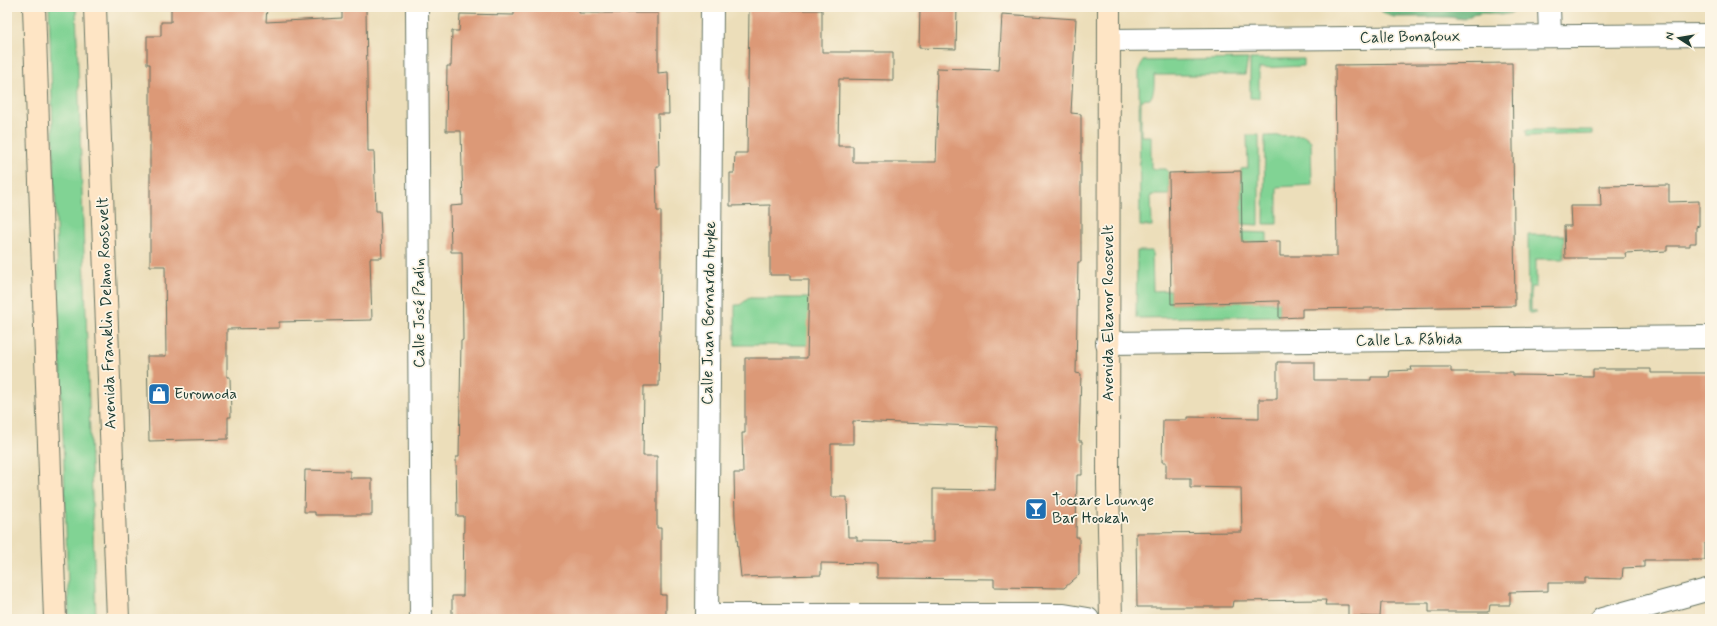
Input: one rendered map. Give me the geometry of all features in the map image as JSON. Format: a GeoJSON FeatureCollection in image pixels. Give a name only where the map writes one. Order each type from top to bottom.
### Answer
{"type":"FeatureCollection","features":[{"type":"Feature","properties":{"kind":"main road"},"geometry":{"type":"LineString","coordinates":[[34,7],[55,619]]}},
{"type":"Feature","properties":{"kind":"main road","name":"Avenida Franklin Delano Roosevelt"},"geometry":{"type":"LineString","coordinates":[[95,7],[118,619]]}},
{"type":"Feature","properties":{"kind":"main road","name":"Avenida Eleanor Roosevelt"},"geometry":{"type":"LineString","coordinates":[[1109,7],[1107,343],[1108,497],[1111,619]]}},
{"type":"Feature","properties":{"kind":"street","name":"Calle José Padín"},"geometry":{"type":"LineString","coordinates":[[417,7],[421,619]]}},
{"type":"Feature","properties":{"kind":"street","name":"Calle Juan Bernardo Huyke"},"geometry":{"type":"LineString","coordinates":[[707,617],[712,7]]}},
{"type":"Feature","properties":{"kind":"street"},"geometry":{"type":"LineString","coordinates":[[1549,7],[1550,35]]}},
{"type":"Feature","properties":{"kind":"street","name":"Calle Bonafoux"},"geometry":{"type":"LineString","coordinates":[[1109,40],[1550,35],[1710,35]]}},
{"type":"Feature","properties":{"kind":"street","name":"Calle La Rábida"},"geometry":{"type":"LineString","coordinates":[[1107,343],[1710,337]]}},
{"type":"Feature","properties":{"kind":"street"},"geometry":{"type":"LineString","coordinates":[[1602,619],[1710,590]]}},
{"type":"Feature","properties":{"kind":"street"},"geometry":{"type":"LineString","coordinates":[[707,617],[1064,615],[1088,619]]}},
{"type":"Feature","properties":{"kind":"green space"},"geometry":{"type":"Polygon","coordinates":[[[49,7],[76,7],[96,619],[69,619],[49,7]]]}},
{"type":"Feature","properties":{"kind":"green space"},"geometry":{"type":"Polygon","coordinates":[[[1378,7],[1418,7],[1419,9],[1441,10],[1453,7],[1519,7],[1513,13],[1501,15],[1484,13],[1472,15],[1464,19],[1448,17],[1394,17],[1384,14],[1378,7]]]}},
{"type":"Feature","properties":{"kind":"green space"},"geometry":{"type":"Polygon","coordinates":[[[1248,59],[1245,75],[1154,75],[1152,96],[1150,99],[1141,100],[1141,136],[1151,136],[1151,169],[1165,169],[1169,173],[1169,195],[1151,195],[1152,226],[1140,226],[1139,69],[1143,61],[1248,59]]]}},
{"type":"Feature","properties":{"kind":"green space"},"geometry":{"type":"Polygon","coordinates":[[[1250,59],[1304,59],[1304,66],[1259,68],[1259,98],[1250,98],[1250,59]]]}},
{"type":"Feature","properties":{"kind":"green space"},"geometry":{"type":"Polygon","coordinates":[[[1526,130],[1593,130],[1593,134],[1527,136],[1526,130]]]}},
{"type":"Feature","properties":{"kind":"green space"},"geometry":{"type":"Polygon","coordinates":[[[1247,135],[1259,135],[1259,225],[1242,224],[1241,169],[1248,168],[1247,135]]]}},
{"type":"Feature","properties":{"kind":"green space"},"geometry":{"type":"Polygon","coordinates":[[[1304,135],[1311,141],[1312,185],[1277,187],[1277,224],[1264,224],[1265,136],[1304,135]]]}},
{"type":"Feature","properties":{"kind":"green space"},"geometry":{"type":"Polygon","coordinates":[[[1242,232],[1267,233],[1267,241],[1253,242],[1260,302],[1279,303],[1279,316],[1136,318],[1137,251],[1152,251],[1153,291],[1171,290],[1171,304],[1242,302],[1242,232]]]}},
{"type":"Feature","properties":{"kind":"green space"},"geometry":{"type":"Polygon","coordinates":[[[1528,235],[1564,235],[1564,259],[1536,259],[1536,287],[1531,287],[1531,311],[1536,313],[1529,313],[1528,235]]]}},
{"type":"Feature","properties":{"kind":"green space"},"geometry":{"type":"Polygon","coordinates":[[[749,298],[809,298],[809,345],[735,345],[735,305],[740,305],[749,298]]]}},
{"type":"Feature","properties":{"kind":"building"},"geometry":{"type":"Polygon","coordinates":[[[171,7],[267,7],[266,22],[342,18],[342,7],[366,7],[368,151],[374,151],[376,211],[380,211],[382,258],[370,258],[372,320],[279,322],[279,328],[227,329],[227,377],[230,377],[231,417],[228,417],[228,439],[149,441],[147,356],[166,356],[165,266],[150,266],[150,64],[147,64],[147,36],[161,36],[161,22],[171,22],[171,7]]]}},
{"type":"Feature","properties":{"kind":"building"},"geometry":{"type":"Polygon","coordinates":[[[514,7],[579,7],[579,13],[658,13],[658,73],[668,72],[669,114],[658,114],[659,166],[656,166],[657,211],[661,211],[659,386],[644,386],[643,456],[657,456],[657,528],[661,528],[661,595],[666,595],[666,619],[452,619],[452,596],[463,596],[464,516],[457,516],[456,457],[459,457],[461,341],[463,340],[462,252],[451,252],[450,206],[463,205],[461,131],[446,131],[447,66],[451,66],[452,31],[459,31],[460,14],[514,15],[514,7]]]}},
{"type":"Feature","properties":{"kind":"building"},"geometry":{"type":"Polygon","coordinates":[[[920,7],[957,7],[956,49],[919,48],[920,7]]]}},
{"type":"Feature","properties":{"kind":"building"},"geometry":{"type":"Polygon","coordinates":[[[749,10],[822,10],[822,52],[893,52],[893,80],[839,79],[838,146],[853,146],[853,162],[936,162],[938,105],[936,105],[937,68],[999,70],[1002,14],[1076,19],[1071,113],[1081,114],[1081,262],[1078,262],[1076,373],[1081,374],[1079,441],[1082,441],[1082,475],[1077,475],[1076,537],[1079,537],[1079,575],[1064,588],[994,587],[994,579],[877,578],[877,564],[821,563],[821,575],[741,577],[735,519],[734,473],[743,473],[742,433],[745,433],[745,358],[807,358],[809,280],[790,280],[790,275],[770,275],[770,205],[730,206],[730,173],[734,173],[735,153],[747,153],[749,10]],[[853,421],[853,444],[831,444],[831,497],[847,497],[848,537],[857,537],[857,541],[933,542],[933,489],[995,490],[997,427],[853,421]]]}},
{"type":"Feature","properties":{"kind":"building"},"geometry":{"type":"Polygon","coordinates":[[[1512,63],[1515,306],[1302,309],[1302,317],[1279,318],[1279,301],[1171,304],[1169,173],[1241,171],[1242,242],[1280,241],[1280,256],[1337,256],[1335,65],[1512,63]]]}},
{"type":"Feature","properties":{"kind":"building"},"geometry":{"type":"Polygon","coordinates":[[[1669,185],[1669,202],[1699,201],[1699,226],[1696,227],[1696,243],[1690,243],[1690,246],[1667,246],[1667,251],[1625,253],[1626,258],[1565,258],[1564,226],[1571,226],[1570,206],[1601,206],[1600,186],[1669,185]]]}},
{"type":"Feature","properties":{"kind":"building"},"geometry":{"type":"Polygon","coordinates":[[[1277,362],[1315,362],[1315,380],[1371,380],[1371,377],[1389,377],[1390,371],[1412,370],[1411,367],[1451,367],[1451,372],[1513,372],[1513,375],[1593,376],[1593,369],[1651,369],[1651,373],[1710,373],[1710,542],[1705,543],[1705,560],[1644,560],[1644,567],[1623,568],[1622,579],[1586,578],[1586,583],[1548,583],[1548,591],[1510,592],[1510,605],[1490,605],[1489,612],[1429,612],[1429,603],[1381,603],[1380,617],[1348,616],[1348,605],[1325,605],[1326,600],[1233,601],[1232,607],[1137,607],[1136,533],[1242,532],[1241,488],[1191,487],[1191,478],[1166,478],[1166,462],[1162,462],[1163,420],[1188,420],[1188,417],[1259,418],[1259,399],[1277,399],[1277,362]]]}},
{"type":"Feature","properties":{"kind":"building"},"geometry":{"type":"Polygon","coordinates":[[[305,470],[350,471],[350,478],[372,478],[372,515],[315,515],[315,512],[304,512],[305,470]]]}},
{"type":"Feature","properties":{"kind":"place","name":"Euromoda"},"geometry":{"type":"Point","coordinates":[159,394]}},
{"type":"Feature","properties":{"kind":"place","name":"Toccare Lounge Bar Hookah"},"geometry":{"type":"Point","coordinates":[1036,509]}}]}
